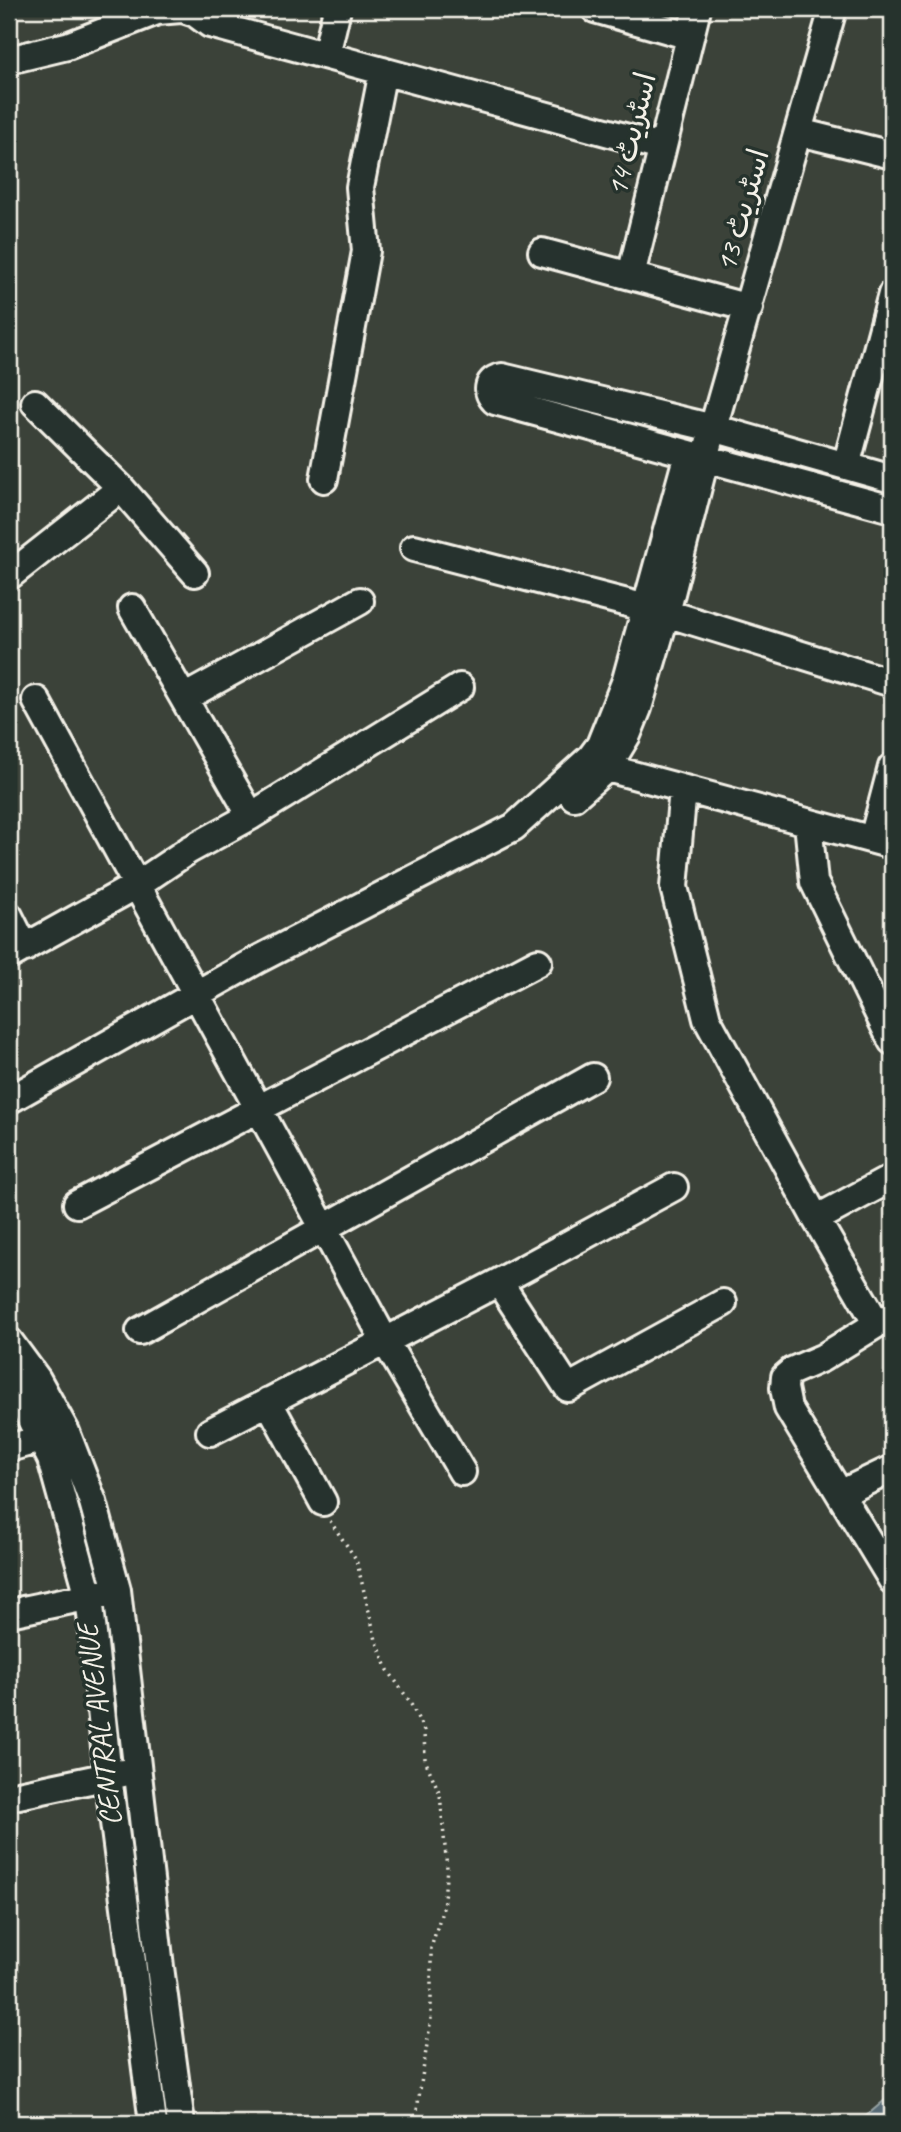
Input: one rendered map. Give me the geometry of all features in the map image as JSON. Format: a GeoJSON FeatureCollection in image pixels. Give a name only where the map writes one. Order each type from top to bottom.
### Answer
{"type":"FeatureCollection","features":[{"type":"Feature","properties":{"kind":"street"},"geometry":{"type":"LineString","coordinates":[[9,60],[67,47],[157,11],[182,9],[195,13],[210,24],[661,147]]}},
{"type":"Feature","properties":{"kind":"street"},"geometry":{"type":"LineString","coordinates":[[326,55],[337,9]]}},
{"type":"Feature","properties":{"kind":"street"},"geometry":{"type":"LineString","coordinates":[[595,9],[690,36]]}},
{"type":"Feature","properties":{"kind":"street","name":"اسٹریٹ 14"},"geometry":{"type":"LineString","coordinates":[[631,275],[697,9]]}},
{"type":"Feature","properties":{"kind":"street","name":"اسٹریٹ 13"},"geometry":{"type":"LineString","coordinates":[[656,610],[696,457],[713,428],[833,9]]}},
{"type":"Feature","properties":{"kind":"street"},"geometry":{"type":"LineString","coordinates":[[324,479],[366,251],[360,187],[383,71]]}},
{"type":"Feature","properties":{"kind":"street"},"geometry":{"type":"LineString","coordinates":[[799,132],[892,155]]}},
{"type":"Feature","properties":{"kind":"street"},"geometry":{"type":"LineString","coordinates":[[542,252],[749,308]]}},
{"type":"Feature","properties":{"kind":"street"},"geometry":{"type":"LineString","coordinates":[[846,466],[892,294]]}},
{"type":"Feature","properties":{"kind":"street"},"geometry":{"type":"LineString","coordinates":[[892,479],[713,428],[502,377],[496,378],[490,384],[489,394],[495,401],[892,509]]}},
{"type":"Feature","properties":{"kind":"street"},"geometry":{"type":"LineString","coordinates":[[35,403],[121,488],[195,573]]}},
{"type":"Feature","properties":{"kind":"street"},"geometry":{"type":"LineString","coordinates":[[10,573],[121,488]]}},
{"type":"Feature","properties":{"kind":"street"},"geometry":{"type":"LineString","coordinates":[[414,548],[656,610],[892,682]]}},
{"type":"Feature","properties":{"kind":"street"},"geometry":{"type":"LineString","coordinates":[[184,698],[360,601]]}},
{"type":"Feature","properties":{"kind":"street"},"geometry":{"type":"LineString","coordinates":[[132,608],[251,816]]}},
{"type":"Feature","properties":{"kind":"street"},"geometry":{"type":"LineString","coordinates":[[514,827],[536,822],[558,811],[607,768],[627,735],[638,708],[656,610]]}},
{"type":"Feature","properties":{"kind":"street"},"geometry":{"type":"LineString","coordinates":[[9,1100],[197,994],[514,827],[591,757],[600,745],[656,610]]}},
{"type":"Feature","properties":{"kind":"street"},"geometry":{"type":"LineString","coordinates":[[9,916],[17,952],[137,885],[189,850],[251,816],[460,687]]}},
{"type":"Feature","properties":{"kind":"street"},"geometry":{"type":"LineString","coordinates":[[36,700],[385,1341],[462,1472]]}},
{"type":"Feature","properties":{"kind":"street"},"geometry":{"type":"LineString","coordinates":[[607,768],[883,842],[892,767]]}},
{"type":"Feature","properties":{"kind":"street"},"geometry":{"type":"LineString","coordinates":[[683,789],[674,887],[707,1019],[816,1219],[885,1320],[822,1358],[792,1371],[785,1377],[784,1388],[788,1408],[892,1580]]}},
{"type":"Feature","properties":{"kind":"street"},"geometry":{"type":"LineString","coordinates":[[808,823],[814,882],[892,1041]]}},
{"type":"Feature","properties":{"kind":"street"},"geometry":{"type":"LineString","coordinates":[[76,1204],[538,962]]}},
{"type":"Feature","properties":{"kind":"street"},"geometry":{"type":"LineString","coordinates":[[140,1331],[593,1077]]}},
{"type":"Feature","properties":{"kind":"street"},"geometry":{"type":"LineString","coordinates":[[816,1219],[892,1178]]}},
{"type":"Feature","properties":{"kind":"street"},"geometry":{"type":"LineString","coordinates":[[210,1432],[499,1282],[674,1187]]}},
{"type":"Feature","properties":{"kind":"street"},"geometry":{"type":"LineString","coordinates":[[499,1282],[568,1388],[723,1303]]}},
{"type":"Feature","properties":{"kind":"street","name":"CENTRAL AVENUE"},"geometry":{"type":"LineString","coordinates":[[9,1342],[37,1379],[53,1436],[51,1459],[89,1596],[108,1776],[153,2123]]}},
{"type":"Feature","properties":{"kind":"street","name":"CENTRAL AVENUE"},"geometry":{"type":"LineString","coordinates":[[9,1376],[53,1436],[93,1502],[117,1590],[181,2123]]}},
{"type":"Feature","properties":{"kind":"street"},"geometry":{"type":"LineString","coordinates":[[268,1401],[323,1502]]}},
{"type":"Feature","properties":{"kind":"street"},"geometry":{"type":"LineString","coordinates":[[9,1448],[53,1436]]}},
{"type":"Feature","properties":{"kind":"street"},"geometry":{"type":"LineString","coordinates":[[841,1494],[892,1469]]}},
{"type":"Feature","properties":{"kind":"street"},"geometry":{"type":"LineString","coordinates":[[9,1613],[117,1590]]}},
{"type":"Feature","properties":{"kind":"street"},"geometry":{"type":"LineString","coordinates":[[9,1797],[138,1770]]}},
{"type":"Feature","properties":{"kind":"path"},"geometry":{"type":"LineString","coordinates":[[323,1502],[331,1525],[356,1559],[376,1640],[388,1670],[410,1702],[424,1731],[425,1760],[440,1794],[447,1868],[443,1908],[431,1948],[431,2018],[415,2123]]}},
{"type":"Feature","properties":{"kind":"water"},"geometry":{"type":"Polygon","coordinates":[[[892,2094],[892,2123],[858,2123],[892,2094]]]}}]}
